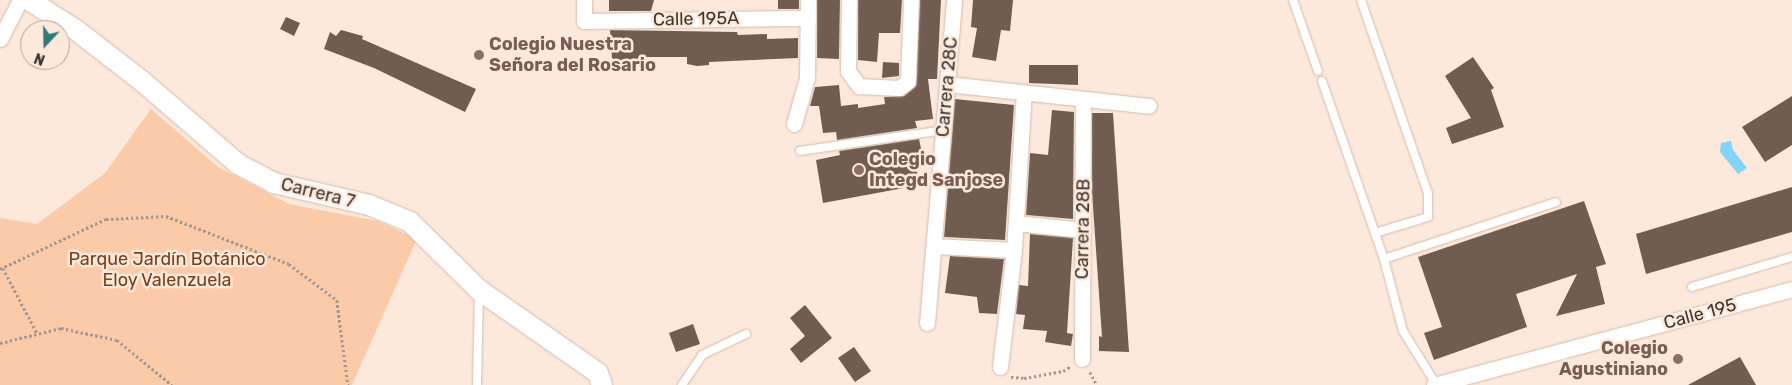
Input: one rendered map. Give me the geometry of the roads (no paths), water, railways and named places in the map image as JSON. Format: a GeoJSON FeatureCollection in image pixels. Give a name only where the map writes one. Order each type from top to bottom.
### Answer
{"type":"FeatureCollection","features":[{"type":"Feature","properties":{"kind":"main road","name":"Carrera 7"},"geometry":{"type":"LineString","coordinates":[[29,0],[76,30],[143,82],[238,164],[274,183],[397,215],[434,243],[479,290],[598,373],[602,385]]}},
{"type":"Feature","properties":{"kind":"street"},"geometry":{"type":"LineString","coordinates":[[0,39],[20,0]]}},
{"type":"Feature","properties":{"kind":"street","name":"Calle 195A"},"geometry":{"type":"LineString","coordinates":[[584,0],[584,21],[808,18]]}},
{"type":"Feature","properties":{"kind":"street"},"geometry":{"type":"LineString","coordinates":[[794,124],[807,78],[808,0]]}},
{"type":"Feature","properties":{"kind":"street"},"geometry":{"type":"LineString","coordinates":[[849,0],[848,71],[859,86],[899,88],[908,81],[911,0]]}},
{"type":"Feature","properties":{"kind":"street","name":"Carrera 28C"},"geometry":{"type":"LineString","coordinates":[[927,323],[954,0]]}},
{"type":"Feature","properties":{"kind":"street"},"geometry":{"type":"LineString","coordinates":[[948,84],[1149,106]]}},
{"type":"Feature","properties":{"kind":"street"},"geometry":{"type":"LineString","coordinates":[[1000,367],[1014,250],[1024,93]]}},
{"type":"Feature","properties":{"kind":"street","name":"Carrera 28B"},"geometry":{"type":"LineString","coordinates":[[1082,359],[1084,230],[1083,99]]}},
{"type":"Feature","properties":{"kind":"street"},"geometry":{"type":"LineString","coordinates":[[1016,223],[1084,230]]}},
{"type":"Feature","properties":{"kind":"street"},"geometry":{"type":"LineString","coordinates":[[934,246],[1014,250]]}},
{"type":"Feature","properties":{"kind":"street","name":"Calle 195"},"geometry":{"type":"LineString","coordinates":[[1435,385],[1792,289]]}},
{"type":"Feature","properties":{"kind":"lane"},"geometry":{"type":"LineString","coordinates":[[1293,0],[1318,71]]}},
{"type":"Feature","properties":{"kind":"lane"},"geometry":{"type":"LineString","coordinates":[[1361,0],[1428,193],[1428,217],[1375,233]]}},
{"type":"Feature","properties":{"kind":"lane"},"geometry":{"type":"LineString","coordinates":[[1322,81],[1384,259],[1402,331],[1435,385]]}},
{"type":"Feature","properties":{"kind":"lane"},"geometry":{"type":"LineString","coordinates":[[800,151],[944,130]]}},
{"type":"Feature","properties":{"kind":"lane"},"geometry":{"type":"LineString","coordinates":[[1384,259],[1556,202]]}},
{"type":"Feature","properties":{"kind":"lane"},"geometry":{"type":"LineString","coordinates":[[1692,287],[1792,257]]}},
{"type":"Feature","properties":{"kind":"lane"},"geometry":{"type":"LineString","coordinates":[[477,385],[479,290]]}},
{"type":"Feature","properties":{"kind":"lane"},"geometry":{"type":"LineString","coordinates":[[682,385],[702,355],[746,334]]}},
{"type":"Feature","properties":{"kind":"water"},"geometry":{"type":"Polygon","coordinates":[[[1731,141],[1733,150],[1747,168],[1738,174],[1720,152],[1721,143],[1731,141]]]}},
{"type":"Feature","properties":{"kind":"place","name":"Colegio Nuestra Señora del Rosario"},"geometry":{"type":"Point","coordinates":[479,55]}},
{"type":"Feature","properties":{"kind":"place","name":"Colegio Integd Sanjose"},"geometry":{"type":"Point","coordinates":[859,170]}},
{"type":"Feature","properties":{"kind":"place","name":"Colegio Agustiniano"},"geometry":{"type":"Point","coordinates":[1678,359]}},
{"type":"Feature","properties":{"kind":"park label","name":"Parque Jardín Botánico Eloy Valenzuela"},"geometry":{"type":"Point","coordinates":[167,270]}}]}
